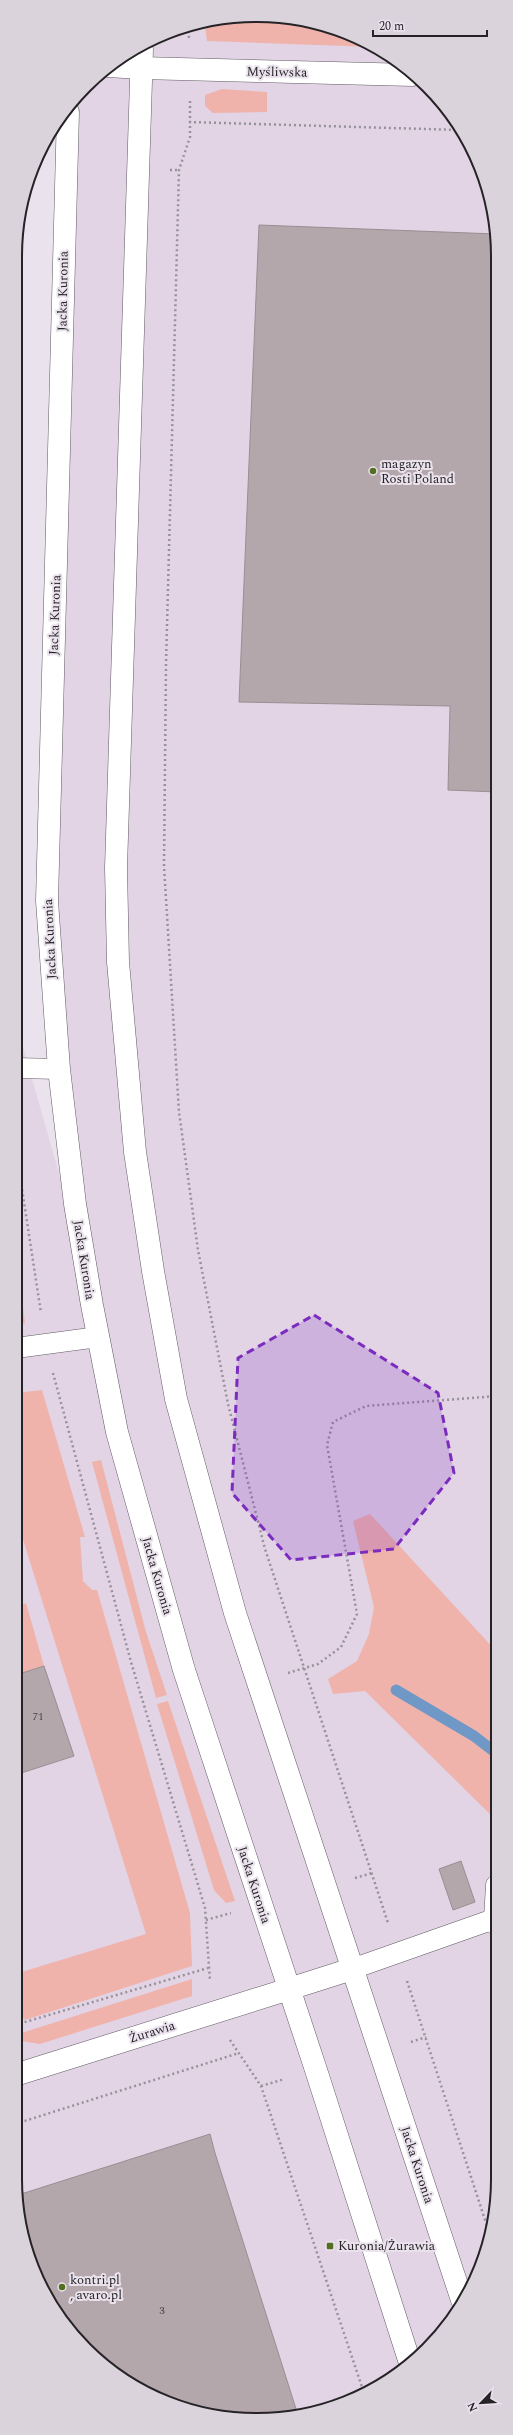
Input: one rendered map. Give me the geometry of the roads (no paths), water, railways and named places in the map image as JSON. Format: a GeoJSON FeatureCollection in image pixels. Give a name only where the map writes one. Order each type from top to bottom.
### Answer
{"type":"FeatureCollection","features":[{"type":"Feature","properties":{"kind":"main road","name":"Myśliwska"},"geometry":{"type":"LineString","coordinates":[[125,62],[142,59],[190,70],[405,75]]}},
{"type":"Feature","properties":{"kind":"main road","name":"Jacka Kuronia"},"geometry":{"type":"LineString","coordinates":[[142,59],[136,178],[116,860],[118,962],[135,1152],[153,1271],[176,1399],[234,1613],[460,2295]]}},
{"type":"Feature","properties":{"kind":"main road","name":"Jacka Kuronia"},"geometry":{"type":"LineString","coordinates":[[68,117],[47,901],[59,1069],[75,1204],[98,1336],[117,1432],[184,1670],[408,2357]]}},
{"type":"Feature","properties":{"kind":"main road","name":"Żurawia"},"geometry":{"type":"LineString","coordinates":[[22,2073],[352,1970]]}},
{"type":"Feature","properties":{"kind":"lane"},"geometry":{"type":"LineString","coordinates":[[22,1068],[59,1069]]}},
{"type":"Feature","properties":{"kind":"lane"},"geometry":{"type":"LineString","coordinates":[[22,1347],[98,1336]]}},
{"type":"Feature","properties":{"kind":"lane"},"geometry":{"type":"LineString","coordinates":[[352,1970],[398,1953],[491,1923]]}},
{"type":"Feature","properties":{"kind":"waterway"},"geometry":{"type":"LineString","coordinates":[[396,1690],[474,1736],[491,1749]]}},
{"type":"Feature","properties":{"kind":"place","name":"magazyn Rosti Poland"},"geometry":{"type":"Point","coordinates":[373,471]}},
{"type":"Feature","properties":{"kind":"place","name":"Kuronia/Żurawia"},"geometry":{"type":"Point","coordinates":[330,2246]}},
{"type":"Feature","properties":{"kind":"place","name":"kontri.pl , avaro.pl"},"geometry":{"type":"Point","coordinates":[62,2287]}}]}
